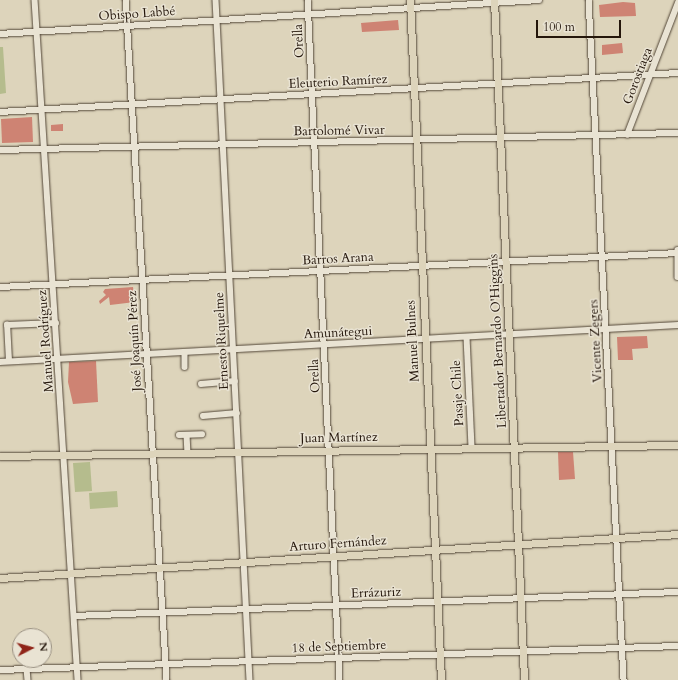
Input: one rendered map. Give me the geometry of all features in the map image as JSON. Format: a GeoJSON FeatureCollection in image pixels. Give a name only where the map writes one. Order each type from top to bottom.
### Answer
{"type":"FeatureCollection","features":[{"type":"Feature","properties":{"kind":"main road","name":"Libertador Bernardo O'Higgins"},"geometry":{"type":"LineString","coordinates":[[494,1],[524,680]]}},
{"type":"Feature","properties":{"kind":"main road","name":"Manuel Bulnes"},"geometry":{"type":"LineString","coordinates":[[410,4],[441,680]]}},
{"type":"Feature","properties":{"kind":"main road","name":"Juan Martínez"},"geometry":{"type":"LineString","coordinates":[[0,456],[678,445]]}},
{"type":"Feature","properties":{"kind":"main road","name":"Arturo Fernández"},"geometry":{"type":"LineString","coordinates":[[0,578],[678,534]]}},
{"type":"Feature","properties":{"kind":"street","name":"Manuel Rodríguez"},"geometry":{"type":"LineString","coordinates":[[36,0],[78,680]]}},
{"type":"Feature","properties":{"kind":"street","name":"José Joaquín Pérez"},"geometry":{"type":"LineString","coordinates":[[126,0],[167,680]]}},
{"type":"Feature","properties":{"kind":"street","name":"Ernesto Riquelme"},"geometry":{"type":"LineString","coordinates":[[216,0],[250,680]]}},
{"type":"Feature","properties":{"kind":"street","name":"Orella"},"geometry":{"type":"LineString","coordinates":[[308,0],[340,680]]}},
{"type":"Feature","properties":{"kind":"street","name":"Obispo Labbé"},"geometry":{"type":"LineString","coordinates":[[0,34],[309,14],[410,4],[539,0]]}},
{"type":"Feature","properties":{"kind":"street","name":"Vicente Zegers"},"geometry":{"type":"LineString","coordinates":[[589,0],[624,680]]}},
{"type":"Feature","properties":{"kind":"street","name":"Gorostiaga"},"geometry":{"type":"LineString","coordinates":[[627,135],[678,3]]}},
{"type":"Feature","properties":{"kind":"street","name":"Eleuterio Ramírez"},"geometry":{"type":"LineString","coordinates":[[0,112],[678,73]]}},
{"type":"Feature","properties":{"kind":"street","name":"Bartolomé Vivar"},"geometry":{"type":"LineString","coordinates":[[0,150],[678,133]]}},
{"type":"Feature","properties":{"kind":"street","name":"Barros Arana"},"geometry":{"type":"LineString","coordinates":[[0,287],[678,252]]}},
{"type":"Feature","properties":{"kind":"street"},"geometry":{"type":"LineString","coordinates":[[678,252],[678,277]]}},
{"type":"Feature","properties":{"kind":"street"},"geometry":{"type":"LineString","coordinates":[[9,361],[7,325],[56,323]]}},
{"type":"Feature","properties":{"kind":"street","name":"Amunátegui"},"geometry":{"type":"LineString","coordinates":[[0,362],[606,330],[678,324]]}},
{"type":"Feature","properties":{"kind":"street","name":"Pasaje Chile"},"geometry":{"type":"LineString","coordinates":[[467,337],[472,448]]}},
{"type":"Feature","properties":{"kind":"street"},"geometry":{"type":"LineString","coordinates":[[185,352],[185,367]]}},
{"type":"Feature","properties":{"kind":"street"},"geometry":{"type":"LineString","coordinates":[[201,384],[235,381]]}},
{"type":"Feature","properties":{"kind":"street"},"geometry":{"type":"LineString","coordinates":[[203,416],[237,413]]}},
{"type":"Feature","properties":{"kind":"street"},"geometry":{"type":"LineString","coordinates":[[179,435],[202,434]]}},
{"type":"Feature","properties":{"kind":"street"},"geometry":{"type":"LineString","coordinates":[[187,435],[188,453]]}},
{"type":"Feature","properties":{"kind":"street","name":"Errázuriz"},"geometry":{"type":"LineString","coordinates":[[74,616],[678,592]]}},
{"type":"Feature","properties":{"kind":"street","name":"18 de Septiembre"},"geometry":{"type":"LineString","coordinates":[[0,670],[678,646]]}},
{"type":"Feature","properties":{"kind":"street"},"geometry":{"type":"LineString","coordinates":[[27,669],[28,680]]}},
{"type":"Feature","properties":{"kind":"green space"},"geometry":{"type":"Polygon","coordinates":[[[0,47],[3,47],[6,93],[0,94],[0,47]]]}},
{"type":"Feature","properties":{"kind":"green space"},"geometry":{"type":"Polygon","coordinates":[[[90,462],[92,491],[75,492],[73,463],[90,462]]]}},
{"type":"Feature","properties":{"kind":"green space"},"geometry":{"type":"Polygon","coordinates":[[[117,491],[118,507],[90,509],[89,493],[117,491]]]}},
{"type":"Feature","properties":{"kind":"building"},"geometry":{"type":"Polygon","coordinates":[[[623,2],[635,3],[636,16],[600,17],[599,5],[623,2]]]}},
{"type":"Feature","properties":{"kind":"building"},"geometry":{"type":"Polygon","coordinates":[[[398,20],[399,30],[362,32],[361,23],[398,20]]]}},
{"type":"Feature","properties":{"kind":"building"},"geometry":{"type":"Polygon","coordinates":[[[622,43],[623,53],[602,55],[602,45],[622,43]]]}},
{"type":"Feature","properties":{"kind":"building"},"geometry":{"type":"Polygon","coordinates":[[[32,117],[33,142],[2,143],[1,119],[32,117]]]}},
{"type":"Feature","properties":{"kind":"building"},"geometry":{"type":"Polygon","coordinates":[[[63,124],[63,131],[51,131],[51,125],[63,124]]]}},
{"type":"Feature","properties":{"kind":"building"},"geometry":{"type":"Polygon","coordinates":[[[133,287],[135,302],[110,305],[109,297],[100,304],[99,301],[106,295],[103,292],[105,289],[133,287]]]}},
{"type":"Feature","properties":{"kind":"building"},"geometry":{"type":"Polygon","coordinates":[[[647,336],[648,348],[632,349],[633,360],[618,360],[617,337],[647,336]]]}},
{"type":"Feature","properties":{"kind":"building"},"geometry":{"type":"Polygon","coordinates":[[[96,361],[98,402],[73,404],[68,382],[69,362],[96,361]]]}},
{"type":"Feature","properties":{"kind":"building"},"geometry":{"type":"Polygon","coordinates":[[[558,452],[573,452],[575,479],[559,480],[558,452]]]}}]}
